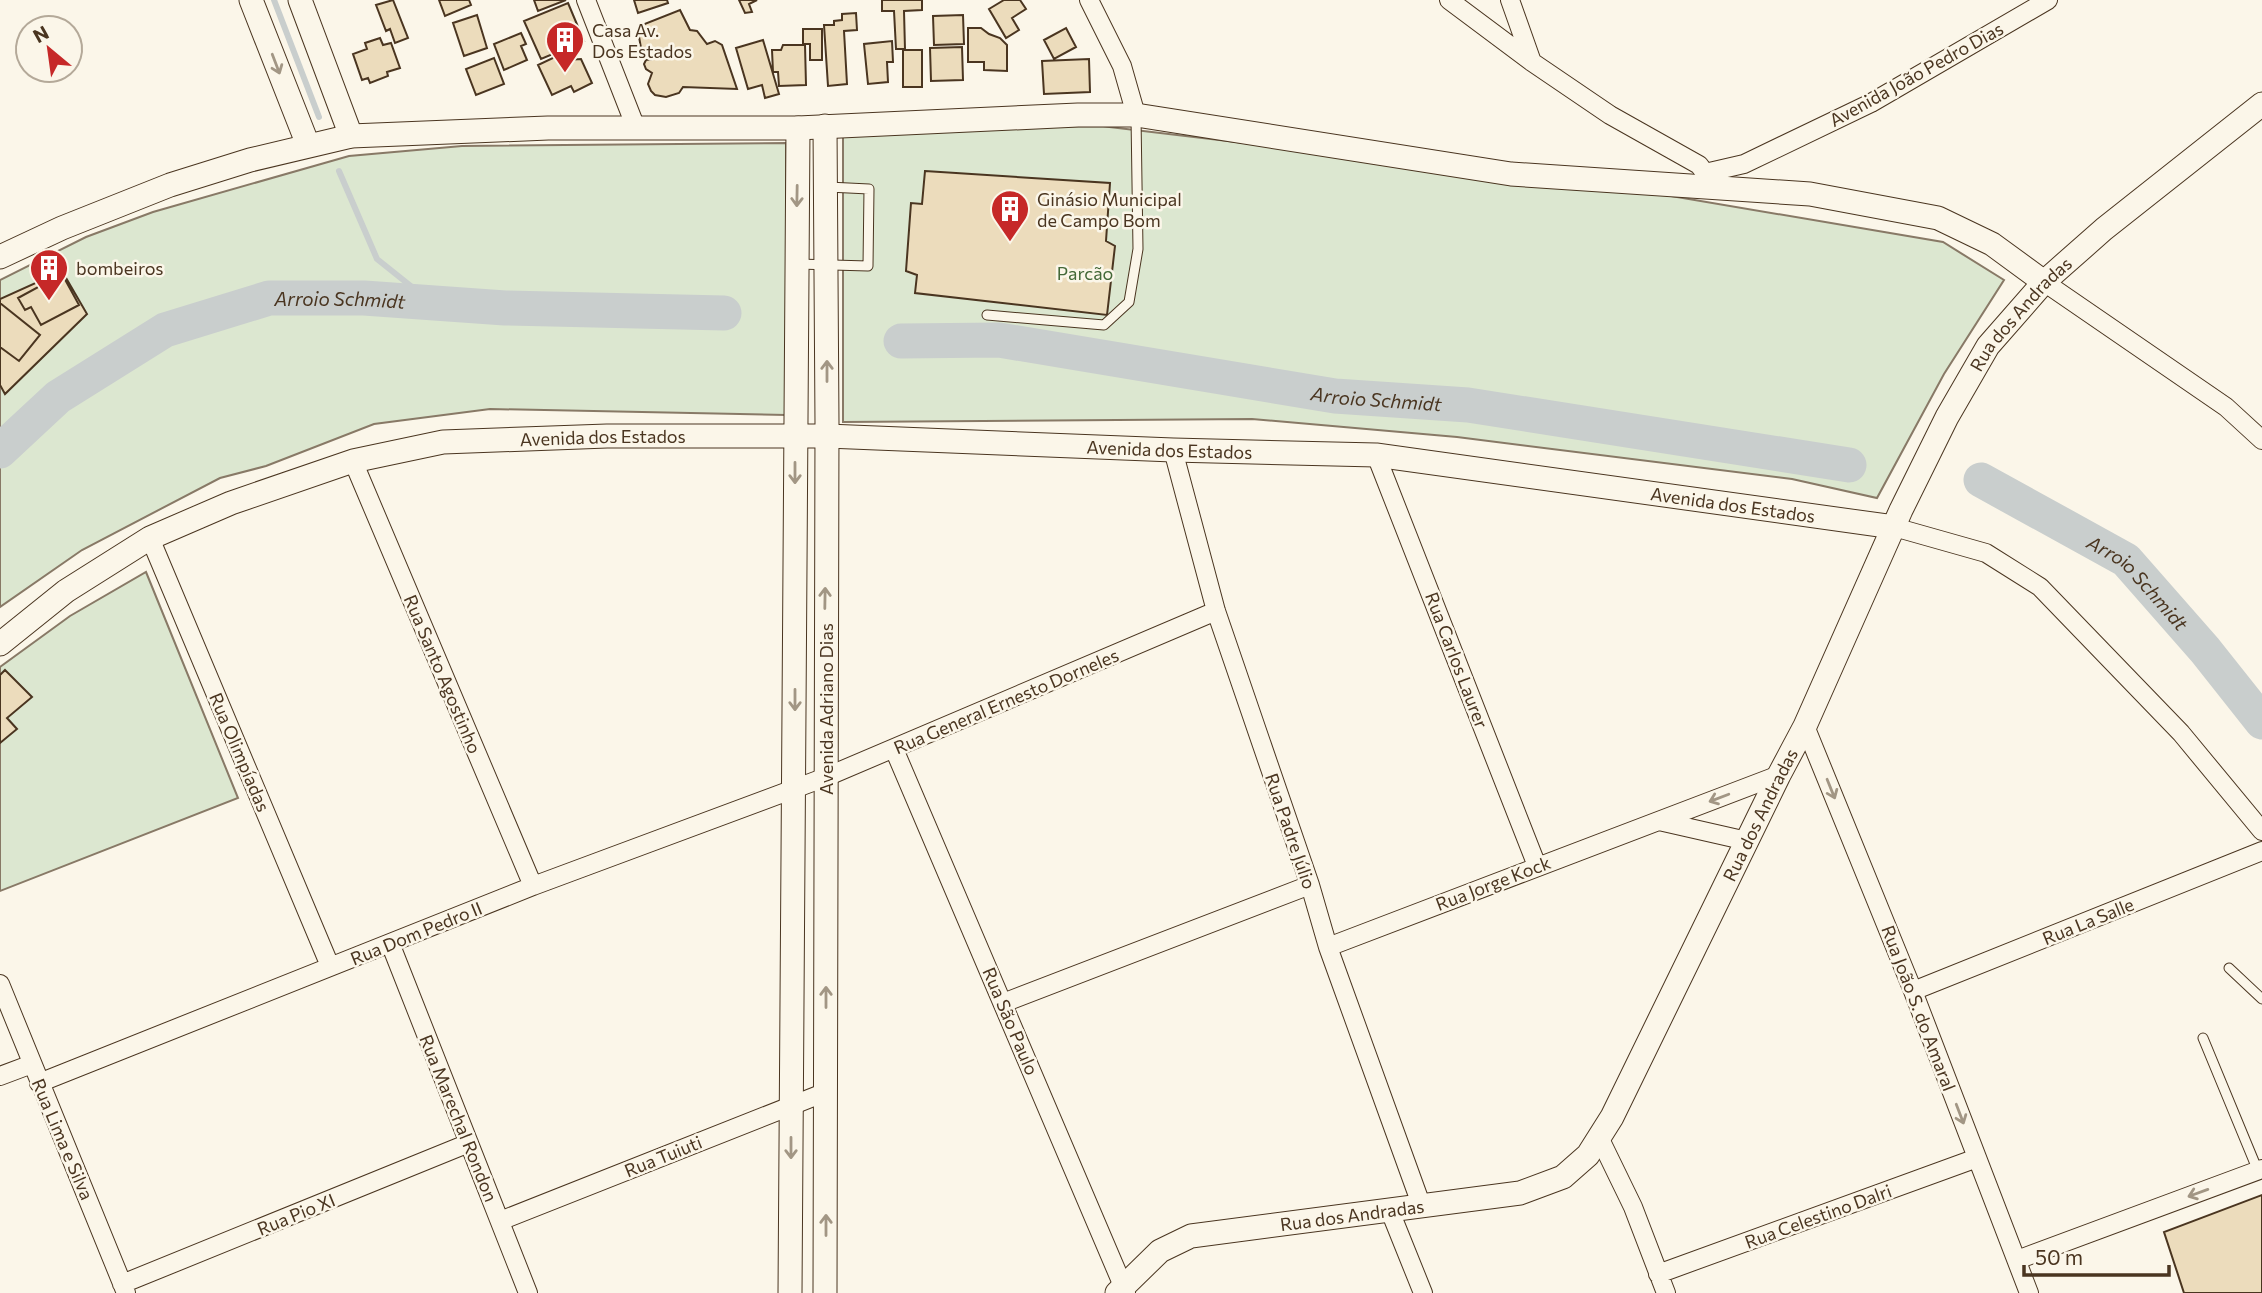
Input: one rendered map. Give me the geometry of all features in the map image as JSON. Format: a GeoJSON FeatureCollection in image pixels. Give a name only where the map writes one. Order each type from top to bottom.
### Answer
{"type":"FeatureCollection","features":[{"type":"Feature","properties":{"kind":"street"},"geometry":{"type":"LineString","coordinates":[[251,0],[308,145]]}},
{"type":"Feature","properties":{"kind":"street"},"geometry":{"type":"LineString","coordinates":[[300,0],[351,136]]}},
{"type":"Feature","properties":{"kind":"street"},"geometry":{"type":"LineString","coordinates":[[586,0],[636,128]]}},
{"type":"Feature","properties":{"kind":"street"},"geometry":{"type":"LineString","coordinates":[[1089,0],[1122,66],[1136,115]]}},
{"type":"Feature","properties":{"kind":"street"},"geometry":{"type":"LineString","coordinates":[[1449,0],[1532,62],[1610,115],[1699,165],[1705,180]]}},
{"type":"Feature","properties":{"kind":"street"},"geometry":{"type":"LineString","coordinates":[[1510,0],[1532,62]]}},
{"type":"Feature","properties":{"kind":"street","name":"Avenida João Pedro Dias"},"geometry":{"type":"LineString","coordinates":[[1705,180],[1871,103],[2048,0]]}},
{"type":"Feature","properties":{"kind":"street","name":"Rua dos Andradas"},"geometry":{"type":"LineString","coordinates":[[1122,1291],[1160,1251],[1191,1236],[1520,1193],[1563,1177],[1588,1155],[1612,1117],[1805,726],[1894,527],[1947,417],[1988,345],[2043,282],[2104,229],[2262,104]]}},
{"type":"Feature","properties":{"kind":"street"},"geometry":{"type":"LineString","coordinates":[[0,257],[62,228],[170,185],[250,160],[351,136],[548,128],[798,128],[1078,115],[1136,115],[1511,174],[1705,180],[1810,194],[1938,218],[1992,244],[2043,282],[2227,407],[2262,440]]}},
{"type":"Feature","properties":{"kind":"street","name":"Avenida Adriano Dias"},"geometry":{"type":"LineString","coordinates":[[825,126],[825,1293]]}},
{"type":"Feature","properties":{"kind":"street","name":"Avenida Adriano Dias"},"geometry":{"type":"LineString","coordinates":[[790,1293],[798,128]]}},
{"type":"Feature","properties":{"kind":"street","name":"Avenida dos Estados"},"geometry":{"type":"LineString","coordinates":[[0,645],[66,591],[150,538],[230,503],[353,461],[443,442],[607,436],[827,436],[1376,455],[1894,527],[1986,553],[2040,587],[2181,733],[2262,831]]}},
{"type":"Feature","properties":{"kind":"street","name":"Rua Padre Júlio"},"geometry":{"type":"LineString","coordinates":[[1173,450],[1216,611],[1310,885],[1328,947],[1422,1207]]}},
{"type":"Feature","properties":{"kind":"street","name":"Rua Carlos Laurer"},"geometry":{"type":"LineString","coordinates":[[1376,455],[1538,866]]}},
{"type":"Feature","properties":{"kind":"street","name":"Rua Santo Agostinho"},"geometry":{"type":"LineString","coordinates":[[353,461],[533,886]]}},
{"type":"Feature","properties":{"kind":"street","name":"Rua Olimpíadas"},"geometry":{"type":"LineString","coordinates":[[150,538],[330,967]]}},
{"type":"Feature","properties":{"kind":"street","name":"Rua General Ernesto Dorneles"},"geometry":{"type":"LineString","coordinates":[[795,789],[1216,611]]}},
{"type":"Feature","properties":{"kind":"street","name":"Rua João S. do Amaral"},"geometry":{"type":"LineString","coordinates":[[1805,726],[1913,991],[2029,1293]]}},
{"type":"Feature","properties":{"kind":"street","name":"Rua São Paulo"},"geometry":{"type":"LineString","coordinates":[[894,749],[1122,1291]]}},
{"type":"Feature","properties":{"kind":"street","name":"Rua Jorge Kock"},"geometry":{"type":"LineString","coordinates":[[1328,947],[1779,775]]}},
{"type":"Feature","properties":{"kind":"street","name":"Rua Dom Pedro II"},"geometry":{"type":"LineString","coordinates":[[39,1083],[533,886],[795,789]]}},
{"type":"Feature","properties":{"kind":"street"},"geometry":{"type":"LineString","coordinates":[[1659,821],[1747,841]]}},
{"type":"Feature","properties":{"kind":"street","name":"Rua La Salle"},"geometry":{"type":"LineString","coordinates":[[1913,991],[2262,851]]}},
{"type":"Feature","properties":{"kind":"street"},"geometry":{"type":"LineString","coordinates":[[1003,1003],[1310,885]]}},
{"type":"Feature","properties":{"kind":"street","name":"Rua Marechal Rondon"},"geometry":{"type":"LineString","coordinates":[[390,943],[528,1293]]}},
{"type":"Feature","properties":{"kind":"street","name":"Rua Lima e Silva"},"geometry":{"type":"LineString","coordinates":[[0,984],[124,1289]]}},
{"type":"Feature","properties":{"kind":"street"},"geometry":{"type":"LineString","coordinates":[[0,1076],[32,1064]]}},
{"type":"Feature","properties":{"kind":"street","name":"Rua Tuiuti"},"geometry":{"type":"LineString","coordinates":[[500,1221],[826,1092]]}},
{"type":"Feature","properties":{"kind":"street"},"geometry":{"type":"LineString","coordinates":[[1599,1137],[1633,1207],[1666,1293]]}},
{"type":"Feature","properties":{"kind":"street","name":"Rua Pio XI"},"geometry":{"type":"LineString","coordinates":[[124,1289],[469,1143]]}},
{"type":"Feature","properties":{"kind":"street","name":"Rua Celestino Dalri"},"geometry":{"type":"LineString","coordinates":[[1658,1274],[1977,1158]]}},
{"type":"Feature","properties":{"kind":"street"},"geometry":{"type":"LineString","coordinates":[[2017,1261],[2260,1170]]}},
{"type":"Feature","properties":{"kind":"street"},"geometry":{"type":"LineString","coordinates":[[1390,1211],[1423,1293]]}},
{"type":"Feature","properties":{"kind":"lane"},"geometry":{"type":"LineString","coordinates":[[987,315],[1104,326],[1129,302],[1138,248],[1136,115]]}},
{"type":"Feature","properties":{"kind":"lane"},"geometry":{"type":"LineString","coordinates":[[796,264],[868,266],[869,189],[826,187]]}},
{"type":"Feature","properties":{"kind":"lane"},"geometry":{"type":"LineString","coordinates":[[2230,968],[2262,999]]}},
{"type":"Feature","properties":{"kind":"lane"},"geometry":{"type":"LineString","coordinates":[[2203,1038],[2260,1170]]}},
{"type":"Feature","properties":{"kind":"green space","name":"Parcão"},"geometry":{"type":"Polygon","coordinates":[[[1101,126],[1624,188],[1943,242],[2004,280],[1944,374],[1877,498],[1792,479],[1457,437],[1252,419],[843,422],[843,128],[1101,126]]]}},
{"type":"Feature","properties":{"kind":"green space"},"geometry":{"type":"Polygon","coordinates":[[[786,143],[786,415],[490,409],[374,424],[266,466],[220,478],[82,550],[0,607],[0,280],[86,237],[153,212],[349,156],[462,146],[786,143]]]}},
{"type":"Feature","properties":{"kind":"green space"},"geometry":{"type":"Polygon","coordinates":[[[146,572],[238,798],[0,891],[0,667],[70,616],[146,572]]]}},
{"type":"Feature","properties":{"kind":"building"},"geometry":{"type":"Polygon","coordinates":[[[393,0],[408,38],[395,43],[390,29],[386,31],[376,5],[393,0]]]}},
{"type":"Feature","properties":{"kind":"building"},"geometry":{"type":"Polygon","coordinates":[[[439,0],[469,0],[471,5],[445,16],[439,0]]]}},
{"type":"Feature","properties":{"kind":"building"},"geometry":{"type":"Polygon","coordinates":[[[534,0],[566,0],[538,11],[534,0]]]}},
{"type":"Feature","properties":{"kind":"building"},"geometry":{"type":"Polygon","coordinates":[[[634,0],[667,0],[668,3],[638,13],[634,0]]]}},
{"type":"Feature","properties":{"kind":"building"},"geometry":{"type":"Polygon","coordinates":[[[739,0],[757,0],[749,4],[752,12],[745,13],[739,0]]]}},
{"type":"Feature","properties":{"kind":"building"},"geometry":{"type":"Polygon","coordinates":[[[882,0],[922,0],[922,10],[904,11],[905,49],[896,49],[894,11],[882,11],[882,0]]]}},
{"type":"Feature","properties":{"kind":"building"},"geometry":{"type":"Polygon","coordinates":[[[1004,0],[1020,0],[1026,9],[1012,18],[1019,30],[1006,38],[989,9],[1004,0]]]}},
{"type":"Feature","properties":{"kind":"building"},"geometry":{"type":"Polygon","coordinates":[[[568,3],[584,41],[541,59],[524,21],[568,3]]]}},
{"type":"Feature","properties":{"kind":"building"},"geometry":{"type":"Polygon","coordinates":[[[680,10],[690,30],[697,31],[707,44],[715,41],[722,45],[737,89],[683,87],[679,93],[666,97],[655,95],[651,91],[648,84],[652,73],[644,64],[646,60],[653,59],[651,54],[641,48],[638,31],[642,25],[680,10]]]}},
{"type":"Feature","properties":{"kind":"building"},"geometry":{"type":"Polygon","coordinates":[[[856,13],[857,30],[844,31],[847,84],[828,86],[824,25],[834,25],[834,21],[842,20],[842,14],[856,13]]]}},
{"type":"Feature","properties":{"kind":"building"},"geometry":{"type":"Polygon","coordinates":[[[477,15],[487,48],[464,56],[453,23],[477,15]]]}},
{"type":"Feature","properties":{"kind":"building"},"geometry":{"type":"Polygon","coordinates":[[[963,15],[964,44],[934,45],[933,16],[963,15]]]}},
{"type":"Feature","properties":{"kind":"building"},"geometry":{"type":"Polygon","coordinates":[[[968,28],[981,28],[1007,45],[1007,71],[984,70],[984,62],[968,62],[968,28]]]}},
{"type":"Feature","properties":{"kind":"building"},"geometry":{"type":"Polygon","coordinates":[[[1066,28],[1076,47],[1054,59],[1044,40],[1066,28]]]}},
{"type":"Feature","properties":{"kind":"building"},"geometry":{"type":"Polygon","coordinates":[[[803,29],[822,29],[822,60],[810,60],[810,44],[803,44],[803,29]]]}},
{"type":"Feature","properties":{"kind":"building"},"geometry":{"type":"Polygon","coordinates":[[[521,33],[526,44],[521,46],[527,60],[504,70],[494,44],[521,33]]]}},
{"type":"Feature","properties":{"kind":"building"},"geometry":{"type":"Polygon","coordinates":[[[380,38],[383,45],[391,43],[400,68],[387,72],[388,76],[370,83],[368,78],[362,80],[353,54],[367,49],[365,43],[380,38]]]}},
{"type":"Feature","properties":{"kind":"building"},"geometry":{"type":"Polygon","coordinates":[[[763,40],[779,94],[765,98],[762,85],[748,89],[736,48],[763,40]]]}},
{"type":"Feature","properties":{"kind":"building"},"geometry":{"type":"Polygon","coordinates":[[[892,41],[893,62],[887,62],[888,82],[868,84],[864,44],[892,41]]]}},
{"type":"Feature","properties":{"kind":"building"},"geometry":{"type":"Polygon","coordinates":[[[783,45],[805,45],[806,85],[779,86],[778,72],[773,72],[772,50],[781,50],[783,45]]]}},
{"type":"Feature","properties":{"kind":"building"},"geometry":{"type":"Polygon","coordinates":[[[962,47],[963,80],[931,81],[930,48],[962,47]]]}},
{"type":"Feature","properties":{"kind":"building"},"geometry":{"type":"Polygon","coordinates":[[[903,50],[922,50],[922,87],[903,87],[903,50]]]}},
{"type":"Feature","properties":{"kind":"building","name":"Casa Av. Dos Estados"},"geometry":{"type":"Polygon","coordinates":[[[557,56],[560,63],[581,59],[592,83],[574,92],[571,86],[552,95],[538,65],[557,56]]]}},
{"type":"Feature","properties":{"kind":"building"},"geometry":{"type":"Polygon","coordinates":[[[494,58],[504,84],[476,95],[466,69],[494,58]]]}},
{"type":"Feature","properties":{"kind":"building"},"geometry":{"type":"Polygon","coordinates":[[[1089,59],[1090,92],[1044,94],[1042,61],[1089,59]]]}},
{"type":"Feature","properties":{"kind":"building","name":"Ginásio Municipal de Campo Bom"},"geometry":{"type":"Polygon","coordinates":[[[925,171],[1110,183],[1106,241],[1115,246],[1107,315],[915,293],[917,275],[906,271],[911,203],[922,204],[925,171]]]}},
{"type":"Feature","properties":{"kind":"building"},"geometry":{"type":"Polygon","coordinates":[[[62,271],[87,314],[5,394],[0,385],[0,299],[62,271]]]}},
{"type":"Feature","properties":{"kind":"building","name":"bombeiros"},"geometry":{"type":"Polygon","coordinates":[[[62,274],[79,305],[41,325],[31,307],[25,310],[18,298],[62,274]]]}},
{"type":"Feature","properties":{"kind":"building"},"geometry":{"type":"Polygon","coordinates":[[[0,303],[40,335],[19,361],[0,347],[0,303]]]}},
{"type":"Feature","properties":{"kind":"building"},"geometry":{"type":"Polygon","coordinates":[[[5,670],[32,697],[7,718],[17,729],[0,743],[0,675],[5,670]]]}},
{"type":"Feature","properties":{"kind":"building"},"geometry":{"type":"Polygon","coordinates":[[[2262,1195],[2262,1293],[2184,1293],[2164,1232],[2262,1195]]]}},
{"type":"Feature","properties":{"kind":"waterway"},"geometry":{"type":"LineString","coordinates":[[274,0],[319,117]]}},
{"type":"Feature","properties":{"kind":"waterway"},"geometry":{"type":"LineString","coordinates":[[339,171],[377,259],[432,303]]}},
{"type":"Feature","properties":{"kind":"waterway","name":"Arroio Schmidt"},"geometry":{"type":"LineString","coordinates":[[0,451],[58,397],[165,330],[269,298],[364,298],[505,308],[724,313]]}},
{"type":"Feature","properties":{"kind":"waterway","name":"Arroio Schmidt"},"geometry":{"type":"LineString","coordinates":[[901,341],[999,340],[1335,396],[1468,405],[1849,465]]}},
{"type":"Feature","properties":{"kind":"waterway","name":"Arroio Schmidt"},"geometry":{"type":"LineString","coordinates":[[1981,480],[2126,560],[2205,650],[2262,722]]}},
{"type":"Feature","properties":{"kind":"place","name":"Casa Av. Dos Estados"},"geometry":{"type":"Point","coordinates":[565,74]}},
{"type":"Feature","properties":{"kind":"place","name":"Ginásio Municipal de Campo Bom"},"geometry":{"type":"Point","coordinates":[1010,243]}},
{"type":"Feature","properties":{"kind":"place","name":"bombeiros"},"geometry":{"type":"Point","coordinates":[49,302]}}]}
